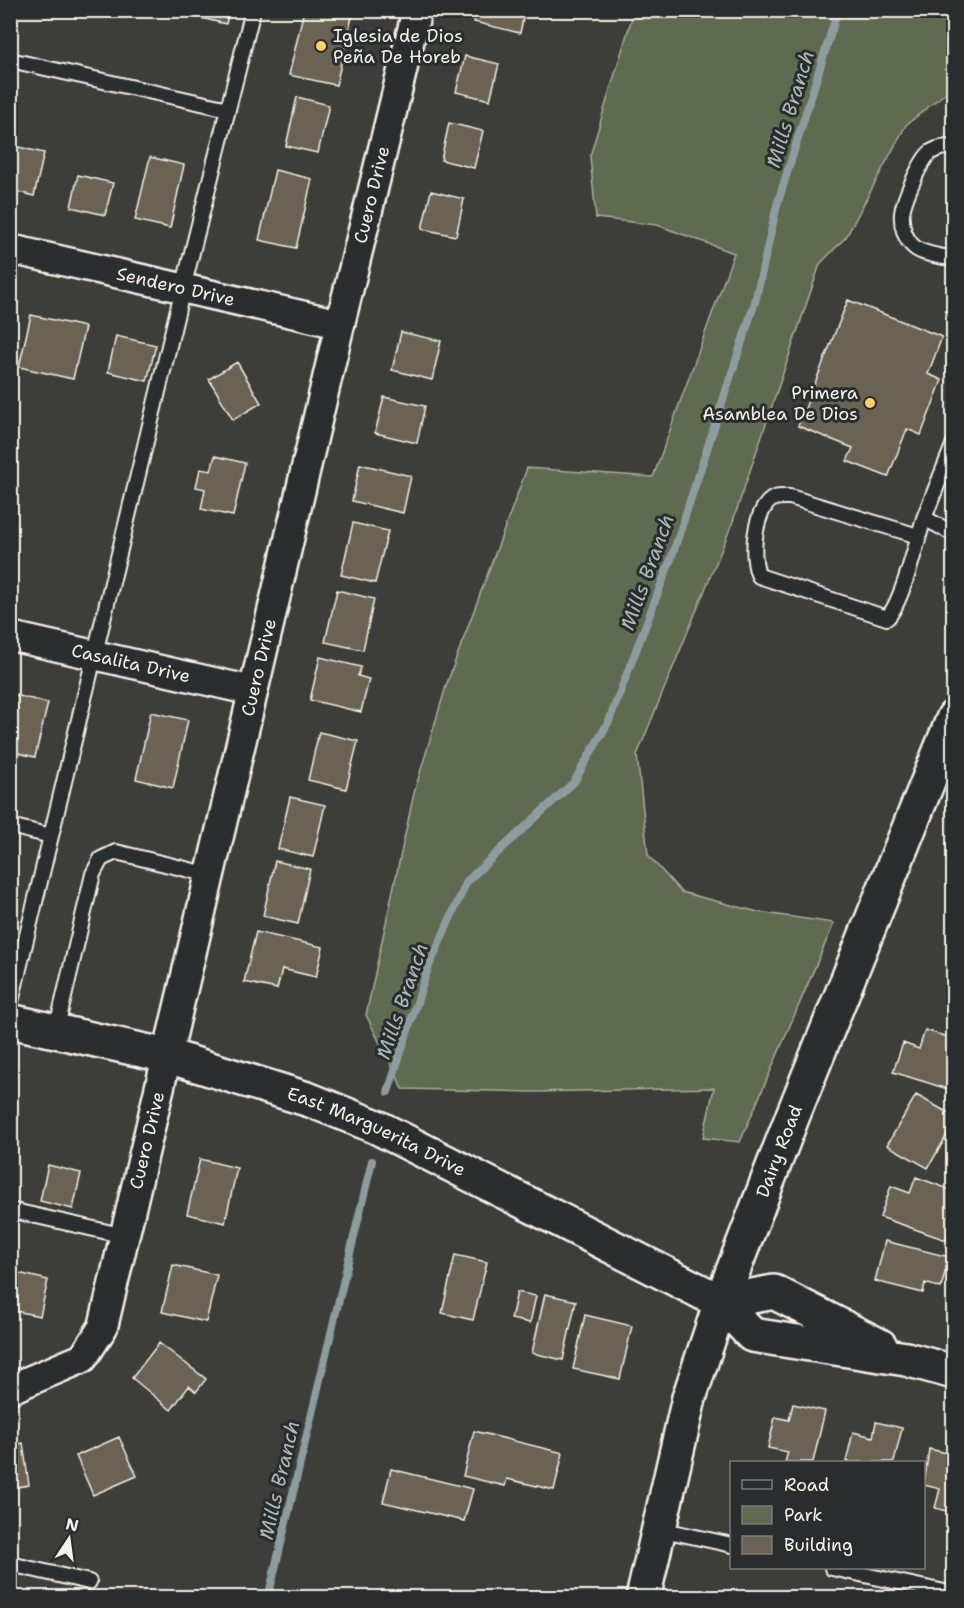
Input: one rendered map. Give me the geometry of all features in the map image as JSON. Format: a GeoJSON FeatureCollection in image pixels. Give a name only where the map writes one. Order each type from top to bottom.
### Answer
{"type":"FeatureCollection","features":[{"type":"Feature","properties":{"kind":"street","name":"Cuero Drive"},"geometry":{"type":"LineString","coordinates":[[10,1389],[83,1358],[103,1327],[340,324],[417,10]]}},
{"type":"Feature","properties":{"kind":"street","name":"Sendero Drive"},"geometry":{"type":"LineString","coordinates":[[10,249],[340,324]]}},
{"type":"Feature","properties":{"kind":"street","name":"Casalita Drive"},"geometry":{"type":"LineString","coordinates":[[10,636],[253,692]]}},
{"type":"Feature","properties":{"kind":"street","name":"Dairy Road"},"geometry":{"type":"LineString","coordinates":[[644,1598],[689,1398],[721,1302],[797,1104],[954,717]]}},
{"type":"Feature","properties":{"kind":"street","name":"East Marguerita Drive"},"geometry":{"type":"LineString","coordinates":[[10,1021],[168,1056],[310,1100],[377,1127],[721,1302],[752,1335],[906,1359]]}},
{"type":"Feature","properties":{"kind":"street"},"geometry":{"type":"LineString","coordinates":[[721,1302],[774,1292],[906,1359],[954,1372]]}},
{"type":"Feature","properties":{"kind":"lane"},"geometry":{"type":"LineString","coordinates":[[10,1006],[183,288],[253,10]]}},
{"type":"Feature","properties":{"kind":"lane"},"geometry":{"type":"LineString","coordinates":[[10,60],[228,109]]}},
{"type":"Feature","properties":{"kind":"lane"},"geometry":{"type":"LineString","coordinates":[[954,147],[940,147],[930,153],[921,164],[902,212],[905,236],[917,250],[954,259]]}},
{"type":"Feature","properties":{"kind":"lane"},"geometry":{"type":"LineString","coordinates":[[918,536],[790,497],[774,498],[763,507],[753,549],[753,565],[759,576],[887,618],[894,610],[924,518],[954,443]]}},
{"type":"Feature","properties":{"kind":"lane"},"geometry":{"type":"LineString","coordinates":[[924,518],[954,534]]}},
{"type":"Feature","properties":{"kind":"lane"},"geometry":{"type":"LineString","coordinates":[[10,826],[51,836]]}},
{"type":"Feature","properties":{"kind":"lane"},"geometry":{"type":"LineString","coordinates":[[56,1031],[93,874],[101,859],[116,852],[210,875]]}},
{"type":"Feature","properties":{"kind":"lane"},"geometry":{"type":"LineString","coordinates":[[10,1210],[125,1236]]}},
{"type":"Feature","properties":{"kind":"lane"},"geometry":{"type":"LineString","coordinates":[[659,1529],[730,1545]]}},
{"type":"Feature","properties":{"kind":"lane"},"geometry":{"type":"LineString","coordinates":[[10,1564],[89,1582]]}},
{"type":"Feature","properties":{"kind":"lane"},"geometry":{"type":"LineString","coordinates":[[837,1569],[954,1594]]}},
{"type":"Feature","properties":{"kind":"green space"},"geometry":{"type":"Polygon","coordinates":[[[634,11],[953,11],[953,87],[906,125],[846,237],[820,264],[732,524],[637,755],[648,855],[681,892],[758,912],[834,923],[740,1142],[703,1138],[714,1088],[534,1092],[403,1089],[366,1015],[414,793],[447,683],[527,468],[653,477],[734,253],[657,225],[596,218],[590,156],[634,11]]]}},
{"type":"Feature","properties":{"kind":"building"},"geometry":{"type":"Polygon","coordinates":[[[180,10],[229,10],[226,24],[180,13],[180,10]]]}},
{"type":"Feature","properties":{"kind":"building","name":"Iglesia de Dios Peña De Horeb"},"geometry":{"type":"Polygon","coordinates":[[[304,10],[322,10],[352,17],[336,85],[289,75],[304,10]]]}},
{"type":"Feature","properties":{"kind":"building"},"geometry":{"type":"Polygon","coordinates":[[[477,10],[525,10],[520,33],[474,22],[477,10]]]}},
{"type":"Feature","properties":{"kind":"building"},"geometry":{"type":"Polygon","coordinates":[[[465,56],[499,64],[490,100],[456,92],[465,56]]]}},
{"type":"Feature","properties":{"kind":"building"},"geometry":{"type":"Polygon","coordinates":[[[297,97],[329,105],[318,153],[286,146],[297,97]]]}},
{"type":"Feature","properties":{"kind":"building"},"geometry":{"type":"Polygon","coordinates":[[[449,123],[483,131],[474,168],[441,160],[449,123]]]}},
{"type":"Feature","properties":{"kind":"building"},"geometry":{"type":"Polygon","coordinates":[[[10,145],[44,153],[34,196],[10,190],[10,145]]]}},
{"type":"Feature","properties":{"kind":"building"},"geometry":{"type":"Polygon","coordinates":[[[150,157],[184,165],[170,228],[135,220],[150,157]]]}},
{"type":"Feature","properties":{"kind":"building"},"geometry":{"type":"Polygon","coordinates":[[[275,170],[312,179],[296,248],[259,240],[275,170]]]}},
{"type":"Feature","properties":{"kind":"building"},"geometry":{"type":"Polygon","coordinates":[[[78,175],[113,183],[105,215],[71,207],[78,175]]]}},
{"type":"Feature","properties":{"kind":"building"},"geometry":{"type":"Polygon","coordinates":[[[431,191],[464,199],[456,236],[422,229],[431,191]]]}},
{"type":"Feature","properties":{"kind":"building","name":"Primera Asamblea De Dios"},"geometry":{"type":"Polygon","coordinates":[[[848,300],[942,337],[928,374],[942,380],[921,435],[907,429],[888,477],[847,461],[853,448],[798,426],[848,300]]]}},
{"type":"Feature","properties":{"kind":"building"},"geometry":{"type":"Polygon","coordinates":[[[10,308],[15,309],[10,327],[10,308]]]}},
{"type":"Feature","properties":{"kind":"building"},"geometry":{"type":"Polygon","coordinates":[[[31,315],[85,327],[73,379],[19,367],[31,315]]]}},
{"type":"Feature","properties":{"kind":"building"},"geometry":{"type":"Polygon","coordinates":[[[401,332],[441,341],[432,380],[392,370],[401,332]]]}},
{"type":"Feature","properties":{"kind":"building"},"geometry":{"type":"Polygon","coordinates":[[[116,336],[156,345],[147,381],[108,372],[116,336]]]}},
{"type":"Feature","properties":{"kind":"building"},"geometry":{"type":"Polygon","coordinates":[[[237,362],[261,403],[233,420],[209,379],[237,362]]]}},
{"type":"Feature","properties":{"kind":"building"},"geometry":{"type":"Polygon","coordinates":[[[384,397],[425,406],[417,443],[375,433],[384,397]]]}},
{"type":"Feature","properties":{"kind":"building"},"geometry":{"type":"Polygon","coordinates":[[[215,456],[245,463],[233,516],[201,509],[205,489],[196,487],[200,469],[211,471],[215,456]]]}},
{"type":"Feature","properties":{"kind":"building"},"geometry":{"type":"Polygon","coordinates":[[[360,464],[411,476],[403,513],[352,501],[360,464]]]}},
{"type":"Feature","properties":{"kind":"building"},"geometry":{"type":"Polygon","coordinates":[[[353,523],[388,531],[375,583],[341,575],[353,523]]]}},
{"type":"Feature","properties":{"kind":"building"},"geometry":{"type":"Polygon","coordinates":[[[337,590],[374,599],[363,650],[325,642],[337,590]]]}},
{"type":"Feature","properties":{"kind":"building"},"geometry":{"type":"Polygon","coordinates":[[[320,657],[361,667],[358,676],[369,679],[361,712],[310,700],[320,657]]]}},
{"type":"Feature","properties":{"kind":"building"},"geometry":{"type":"Polygon","coordinates":[[[15,695],[48,703],[35,757],[10,751],[10,714],[15,695]]]}},
{"type":"Feature","properties":{"kind":"building"},"geometry":{"type":"Polygon","coordinates":[[[151,712],[188,720],[173,788],[136,779],[151,712]]]}},
{"type":"Feature","properties":{"kind":"building"},"geometry":{"type":"Polygon","coordinates":[[[319,732],[358,741],[346,789],[308,780],[319,732]]]}},
{"type":"Feature","properties":{"kind":"building"},"geometry":{"type":"Polygon","coordinates":[[[290,797],[325,805],[313,857],[278,849],[290,797]]]}},
{"type":"Feature","properties":{"kind":"building"},"geometry":{"type":"Polygon","coordinates":[[[275,861],[310,869],[298,924],[263,916],[275,861]]]}},
{"type":"Feature","properties":{"kind":"building"},"geometry":{"type":"Polygon","coordinates":[[[10,914],[15,915],[10,932],[10,914]]]}},
{"type":"Feature","properties":{"kind":"building"},"geometry":{"type":"Polygon","coordinates":[[[256,932],[323,947],[316,977],[282,969],[277,989],[244,982],[256,932]]]}},
{"type":"Feature","properties":{"kind":"building"},"geometry":{"type":"Polygon","coordinates":[[[925,1030],[954,1039],[954,1091],[893,1072],[903,1043],[919,1049],[925,1030]]]}},
{"type":"Feature","properties":{"kind":"building"},"geometry":{"type":"Polygon","coordinates":[[[916,1095],[954,1116],[954,1123],[928,1168],[887,1145],[916,1095]]]}},
{"type":"Feature","properties":{"kind":"building"},"geometry":{"type":"Polygon","coordinates":[[[200,1159],[237,1168],[225,1223],[187,1214],[200,1159]]]}},
{"type":"Feature","properties":{"kind":"building"},"geometry":{"type":"Polygon","coordinates":[[[48,1165],[81,1173],[73,1209],[40,1201],[48,1165]]]}},
{"type":"Feature","properties":{"kind":"building"},"geometry":{"type":"Polygon","coordinates":[[[916,1177],[954,1191],[954,1219],[946,1240],[880,1217],[891,1186],[910,1193],[916,1177]]]}},
{"type":"Feature","properties":{"kind":"building"},"geometry":{"type":"Polygon","coordinates":[[[885,1241],[949,1257],[941,1288],[925,1283],[923,1293],[875,1281],[885,1241]]]}},
{"type":"Feature","properties":{"kind":"building"},"geometry":{"type":"Polygon","coordinates":[[[455,1255],[487,1262],[473,1320],[442,1313],[455,1255]]]}},
{"type":"Feature","properties":{"kind":"building"},"geometry":{"type":"Polygon","coordinates":[[[173,1265],[217,1275],[206,1322],[162,1312],[173,1265]]]}},
{"type":"Feature","properties":{"kind":"building"},"geometry":{"type":"Polygon","coordinates":[[[10,1271],[48,1280],[40,1316],[10,1310],[10,1271]]]}},
{"type":"Feature","properties":{"kind":"building"},"geometry":{"type":"Polygon","coordinates":[[[517,1292],[536,1296],[530,1323],[511,1319],[517,1292]]]}},
{"type":"Feature","properties":{"kind":"building"},"geometry":{"type":"Polygon","coordinates":[[[545,1294],[576,1301],[563,1360],[532,1353],[545,1294]]]}},
{"type":"Feature","properties":{"kind":"building"},"geometry":{"type":"Polygon","coordinates":[[[585,1315],[632,1326],[620,1379],[573,1369],[585,1315]]]}},
{"type":"Feature","properties":{"kind":"building"},"geometry":{"type":"Polygon","coordinates":[[[159,1343],[206,1379],[196,1392],[189,1386],[171,1410],[132,1378],[159,1343]]]}},
{"type":"Feature","properties":{"kind":"building"},"geometry":{"type":"Polygon","coordinates":[[[793,1404],[825,1411],[813,1461],[785,1461],[788,1452],[768,1448],[775,1417],[789,1420],[793,1404]]]}},
{"type":"Feature","properties":{"kind":"building"},"geometry":{"type":"Polygon","coordinates":[[[876,1422],[902,1428],[894,1461],[846,1461],[853,1432],[873,1437],[876,1422]]]}},
{"type":"Feature","properties":{"kind":"building"},"geometry":{"type":"Polygon","coordinates":[[[474,1431],[563,1453],[554,1490],[507,1479],[505,1486],[463,1476],[474,1431]]]}},
{"type":"Feature","properties":{"kind":"building"},"geometry":{"type":"Polygon","coordinates":[[[119,1437],[137,1476],[93,1495],[76,1456],[119,1437]]]}},
{"type":"Feature","properties":{"kind":"building"},"geometry":{"type":"Polygon","coordinates":[[[950,1439],[954,1440],[954,1513],[935,1508],[940,1489],[925,1485],[929,1449],[947,1453],[950,1439]]]}},
{"type":"Feature","properties":{"kind":"building"},"geometry":{"type":"Polygon","coordinates":[[[23,1443],[29,1485],[10,1488],[10,1445],[23,1443]]]}},
{"type":"Feature","properties":{"kind":"building"},"geometry":{"type":"Polygon","coordinates":[[[391,1469],[473,1489],[464,1521],[383,1502],[391,1469]]]}},
{"type":"Feature","properties":{"kind":"waterway","name":"Mills Branch"},"geometry":{"type":"LineString","coordinates":[[388,1092],[427,971],[467,881],[574,782],[609,721],[672,556],[755,302],[777,205],[838,10]]}},
{"type":"Feature","properties":{"kind":"waterway","name":"Mills Branch"},"geometry":{"type":"LineString","coordinates":[[268,1598],[372,1161]]}},
{"type":"Feature","properties":{"kind":"place","name":"Iglesia de Dios Peña De Horeb"},"geometry":{"type":"Point","coordinates":[321,46]}},
{"type":"Feature","properties":{"kind":"place","name":"Primera Asamblea De Dios"},"geometry":{"type":"Point","coordinates":[870,403]}}]}
